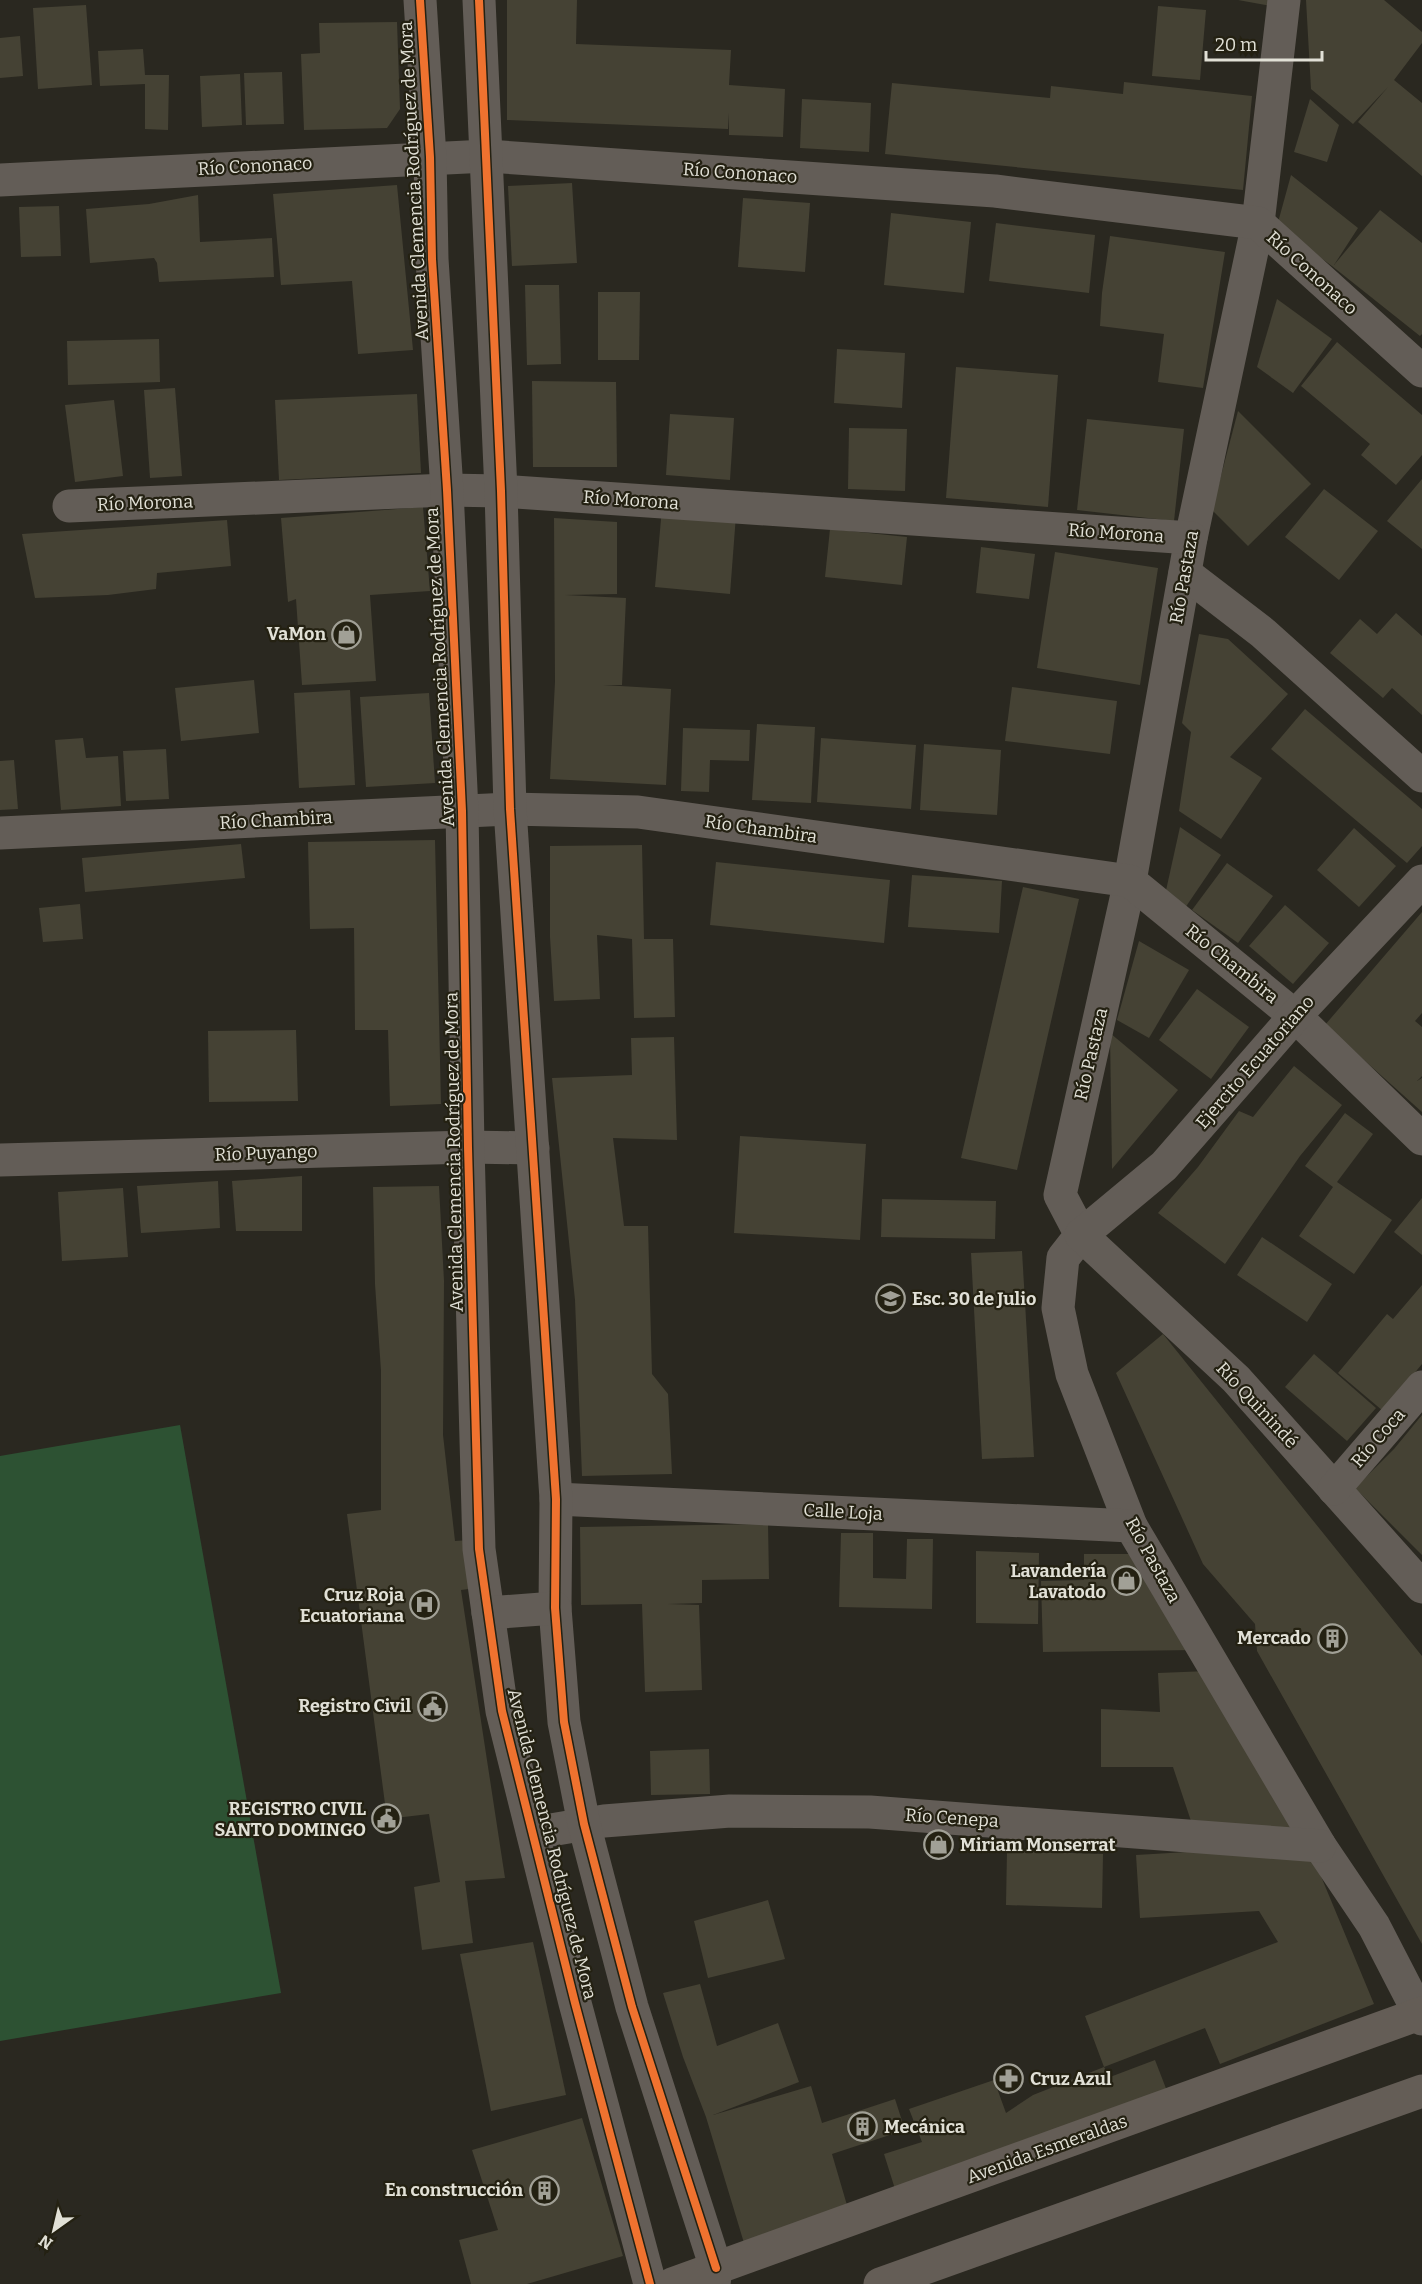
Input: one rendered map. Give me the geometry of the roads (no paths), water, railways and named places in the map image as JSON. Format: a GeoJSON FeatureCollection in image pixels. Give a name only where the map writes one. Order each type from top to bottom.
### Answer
{"type":"FeatureCollection","features":[{"type":"Feature","properties":{"kind":"main road","name":"Avenida Esmeraldas"},"geometry":{"type":"LineString","coordinates":[[672,2284],[715,2276],[1421,2015]]}},
{"type":"Feature","properties":{"kind":"main road"},"geometry":{"type":"LineString","coordinates":[[880,2284],[1422,2091]]}},
{"type":"Feature","properties":{"kind":"street","name":"Avenida Clemencia Rodríguez de Mora"},"geometry":{"type":"LineString","coordinates":[[420,0],[430,157],[432,259],[447,490],[462,811],[479,1549],[502,1711],[575,2003],[650,2284]]}},
{"type":"Feature","properties":{"kind":"street","name":"Avenida Clemencia Rodríguez de Mora"},"geometry":{"type":"LineString","coordinates":[[479,0],[488,156],[501,491],[510,809],[556,1499],[555,1608],[564,1722],[584,1824],[632,2007],[715,2276]]}},
{"type":"Feature","properties":{"kind":"street","name":"Río Pastaza"},"geometry":{"type":"LineString","coordinates":[[1284,0],[1258,223],[1191,538],[1130,881],[1060,1196],[1081,1235],[1063,1258],[1058,1308],[1072,1374],[1131,1526],[1320,1846],[1374,1926],[1421,2015]]}},
{"type":"Feature","properties":{"kind":"street","name":"Río Cononaco"},"geometry":{"type":"LineString","coordinates":[[0,180],[430,157],[488,156],[995,191],[1258,223],[1422,371]]}},
{"type":"Feature","properties":{"kind":"street","name":"Río Morona"},"geometry":{"type":"LineString","coordinates":[[69,506],[447,490],[501,491],[1191,538]]}},
{"type":"Feature","properties":{"kind":"street"},"geometry":{"type":"LineString","coordinates":[[1185,573],[1263,633],[1422,776]]}},
{"type":"Feature","properties":{"kind":"street","name":"Río Chambira"},"geometry":{"type":"LineString","coordinates":[[0,833],[510,809],[638,812],[1130,881],[1295,1016],[1422,1139]]}},
{"type":"Feature","properties":{"kind":"street","name":"Ejercito Ecuatoriano"},"geometry":{"type":"LineString","coordinates":[[1081,1235],[1164,1166],[1295,1016],[1422,881]]}},
{"type":"Feature","properties":{"kind":"street","name":"Río Puyango"},"geometry":{"type":"LineString","coordinates":[[0,1160],[468,1147],[533,1148]]}},
{"type":"Feature","properties":{"kind":"street","name":"Río Quinindé"},"geometry":{"type":"LineString","coordinates":[[1081,1235],[1236,1378],[1422,1587]]}},
{"type":"Feature","properties":{"kind":"street","name":"Río Coca"},"geometry":{"type":"LineString","coordinates":[[1334,1489],[1422,1387]]}},
{"type":"Feature","properties":{"kind":"street","name":"Calle Loja"},"geometry":{"type":"LineString","coordinates":[[556,1499],[1131,1526]]}},
{"type":"Feature","properties":{"kind":"street"},"geometry":{"type":"LineString","coordinates":[[488,1613],[555,1608]]}},
{"type":"Feature","properties":{"kind":"street","name":"Río Cenepa"},"geometry":{"type":"LineString","coordinates":[[533,1833],[604,1821],[730,1811],[870,1812],[1320,1846]]}},
{"type":"Feature","properties":{"kind":"place","name":"VaMon"},"geometry":{"type":"Point","coordinates":[347,634]}},
{"type":"Feature","properties":{"kind":"place","name":"Esc. 30 de Julio"},"geometry":{"type":"Point","coordinates":[891,1299]}},
{"type":"Feature","properties":{"kind":"place","name":"Lavandería Lavatodo"},"geometry":{"type":"Point","coordinates":[1127,1581]}},
{"type":"Feature","properties":{"kind":"place","name":"Cruz Roja Ecuatoriana"},"geometry":{"type":"Point","coordinates":[425,1605]}},
{"type":"Feature","properties":{"kind":"place","name":"Mercado"},"geometry":{"type":"Point","coordinates":[1332,1638]}},
{"type":"Feature","properties":{"kind":"place","name":"Registro Civil"},"geometry":{"type":"Point","coordinates":[432,1706]}},
{"type":"Feature","properties":{"kind":"place","name":"REGISTRO CIVIL SANTO DOMINGO"},"geometry":{"type":"Point","coordinates":[387,1819]}},
{"type":"Feature","properties":{"kind":"place","name":"Miriam Monserrat"},"geometry":{"type":"Point","coordinates":[939,1845]}},
{"type":"Feature","properties":{"kind":"place","name":"Cruz Azul"},"geometry":{"type":"Point","coordinates":[1009,2079]}},
{"type":"Feature","properties":{"kind":"place","name":"Mecánica"},"geometry":{"type":"Point","coordinates":[863,2127]}},
{"type":"Feature","properties":{"kind":"place","name":"En construcción"},"geometry":{"type":"Point","coordinates":[544,2190]}}]}
